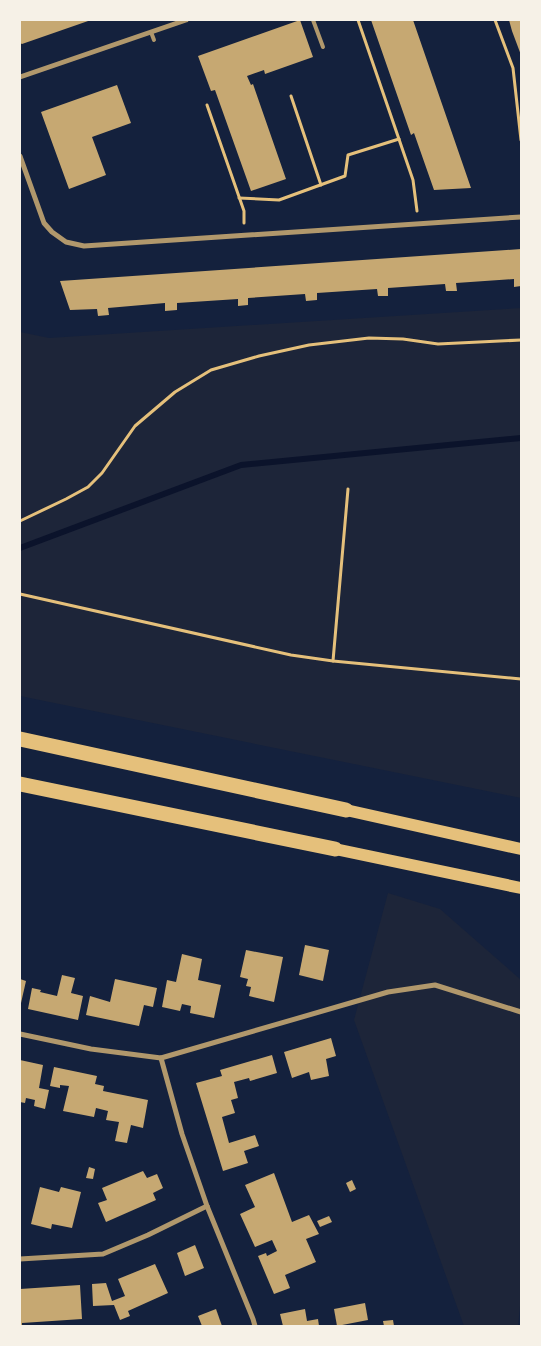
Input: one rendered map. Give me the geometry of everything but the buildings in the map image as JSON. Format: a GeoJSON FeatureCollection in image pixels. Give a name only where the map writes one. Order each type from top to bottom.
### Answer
{"type":"FeatureCollection","features":[{"type":"Feature","properties":{"kind":"highway"},"geometry":{"type":"LineString","coordinates":[[20,739],[346,810]]}},
{"type":"Feature","properties":{"kind":"highway"},"geometry":{"type":"LineString","coordinates":[[20,784],[335,849]]}},
{"type":"Feature","properties":{"kind":"main road"},"geometry":{"type":"LineString","coordinates":[[346,810],[521,849]]}},
{"type":"Feature","properties":{"kind":"main road"},"geometry":{"type":"LineString","coordinates":[[335,849],[521,888]]}},
{"type":"Feature","properties":{"kind":"street"},"geometry":{"type":"LineString","coordinates":[[20,77],[186,20]]}},
{"type":"Feature","properties":{"kind":"street"},"geometry":{"type":"LineString","coordinates":[[20,156],[44,223],[52,232],[66,242],[84,246],[521,217]]}},
{"type":"Feature","properties":{"kind":"street"},"geometry":{"type":"LineString","coordinates":[[20,1034],[91,1049],[161,1058],[388,992],[427,985],[435,985],[521,1012]]}},
{"type":"Feature","properties":{"kind":"street"},"geometry":{"type":"LineString","coordinates":[[161,1058],[182,1134],[207,1206],[253,1319],[254,1326]]}},
{"type":"Feature","properties":{"kind":"street"},"geometry":{"type":"LineString","coordinates":[[20,1259],[103,1254],[148,1235],[207,1206]]}},
{"type":"Feature","properties":{"kind":"lane"},"geometry":{"type":"LineString","coordinates":[[313,20],[324,47]]}},
{"type":"Feature","properties":{"kind":"lane"},"geometry":{"type":"LineString","coordinates":[[151,32],[154,40]]}},
{"type":"Feature","properties":{"kind":"path"},"geometry":{"type":"LineString","coordinates":[[358,20],[413,180],[418,224]]}},
{"type":"Feature","properties":{"kind":"path"},"geometry":{"type":"LineString","coordinates":[[495,20],[513,68],[521,140]]}},
{"type":"Feature","properties":{"kind":"path"},"geometry":{"type":"LineString","coordinates":[[291,96],[321,185]]}},
{"type":"Feature","properties":{"kind":"path"},"geometry":{"type":"LineString","coordinates":[[207,105],[244,211],[245,236]]}},
{"type":"Feature","properties":{"kind":"path"},"geometry":{"type":"LineString","coordinates":[[239,198],[279,200],[321,185],[345,176],[348,155],[399,139]]}},
{"type":"Feature","properties":{"kind":"path"},"geometry":{"type":"LineString","coordinates":[[20,520],[88,487],[102,473],[135,426],[174,392],[211,370],[259,356],[309,345],[369,338],[403,339],[438,344],[521,340]]}},
{"type":"Feature","properties":{"kind":"path"},"geometry":{"type":"LineString","coordinates":[[333,661],[348,489]]}},
{"type":"Feature","properties":{"kind":"path"},"geometry":{"type":"LineString","coordinates":[[20,594],[291,655],[333,661],[521,679]]}},
{"type":"Feature","properties":{"kind":"shaded area"},"geometry":{"type":"Polygon","coordinates":[[[521,308],[521,798],[20,696],[20,332],[49,338],[521,308]]]}},
{"type":"Feature","properties":{"kind":"shaded area"},"geometry":{"type":"Polygon","coordinates":[[[388,893],[440,909],[521,980],[521,1297],[518,1326],[464,1326],[354,1020],[388,893]]]}},
{"type":"Feature","properties":{"kind":"waterway"},"geometry":{"type":"LineString","coordinates":[[20,548],[241,465],[521,438]]}}]}
